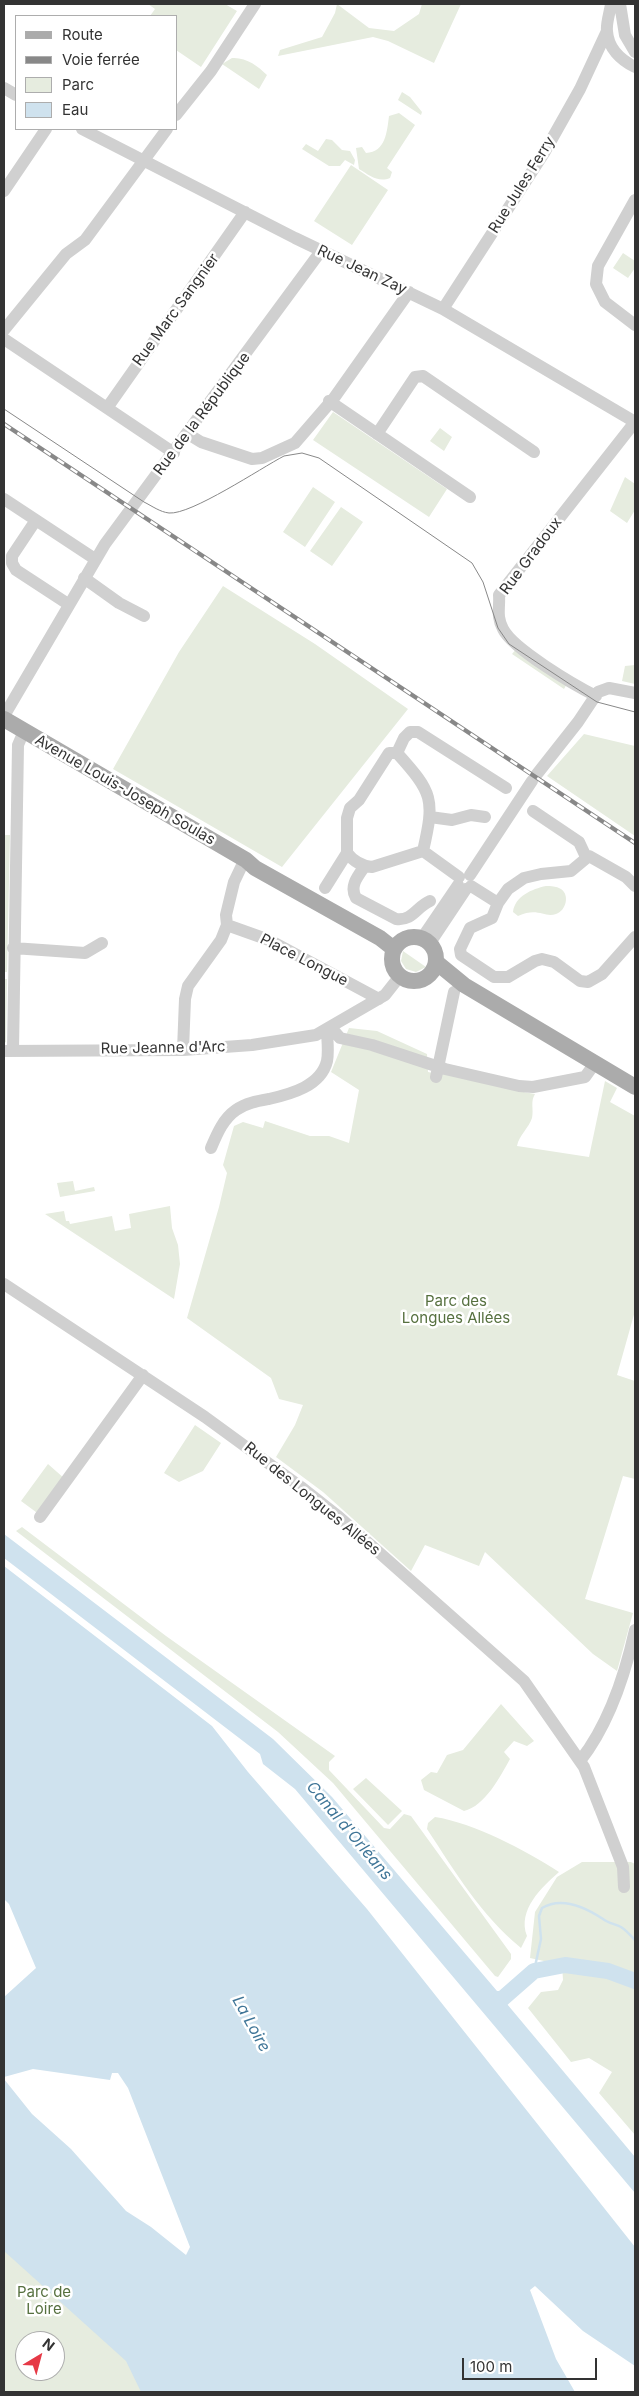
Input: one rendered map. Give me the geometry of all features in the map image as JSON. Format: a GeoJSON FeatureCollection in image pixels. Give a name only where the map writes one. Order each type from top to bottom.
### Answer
{"type":"FeatureCollection","features":[{"type":"Feature","properties":{"kind":"main road","name":"Avenue Louis-Joseph Soulas"},"geometry":{"type":"LineString","coordinates":[[4,718],[245,859],[257,862],[398,944]]}},
{"type":"Feature","properties":{"kind":"main road"},"geometry":{"type":"LineString","coordinates":[[411,937],[426,940],[436,954],[434,967],[417,981],[407,980],[400,976],[392,962],[398,944],[411,937]]}},
{"type":"Feature","properties":{"kind":"main road"},"geometry":{"type":"LineString","coordinates":[[434,967],[459,988],[635,1087]]}},
{"type":"Feature","properties":{"kind":"street"},"geometry":{"type":"LineString","coordinates":[[178,112],[246,19],[254,4]]}},
{"type":"Feature","properties":{"kind":"street"},"geometry":{"type":"LineString","coordinates":[[611,4],[607,31],[611,45],[620,56],[635,67]]}},
{"type":"Feature","properties":{"kind":"street"},"geometry":{"type":"LineString","coordinates":[[620,4],[625,35],[635,52]]}},
{"type":"Feature","properties":{"kind":"street","name":"Rue Jules Ferry"},"geometry":{"type":"LineString","coordinates":[[442,309],[544,153],[607,31]]}},
{"type":"Feature","properties":{"kind":"street","name":"Rue Jules Ferry"},"geometry":{"type":"LineString","coordinates":[[594,57],[625,35]]}},
{"type":"Feature","properties":{"kind":"street"},"geometry":{"type":"LineString","coordinates":[[4,88],[15,94]]}},
{"type":"Feature","properties":{"kind":"street"},"geometry":{"type":"LineString","coordinates":[[4,191],[45,130]]}},
{"type":"Feature","properties":{"kind":"street","name":"Rue Jean Zay"},"geometry":{"type":"LineString","coordinates":[[84,130],[321,251],[442,309],[635,422]]}},
{"type":"Feature","properties":{"kind":"street"},"geometry":{"type":"LineString","coordinates":[[4,330],[66,254],[85,240],[165,130]]}},
{"type":"Feature","properties":{"kind":"street"},"geometry":{"type":"LineString","coordinates":[[635,200],[598,266],[596,284],[606,302],[635,325]]}},
{"type":"Feature","properties":{"kind":"street","name":"Rue Marc Sangnier"},"geometry":{"type":"LineString","coordinates":[[107,408],[245,212]]}},
{"type":"Feature","properties":{"kind":"street","name":"Rue de la République"},"geometry":{"type":"LineString","coordinates":[[4,718],[95,559],[321,251]]}},
{"type":"Feature","properties":{"kind":"street"},"geometry":{"type":"LineString","coordinates":[[188,434],[201,442],[252,459],[262,458],[295,443],[302,437],[344,383],[409,292]]}},
{"type":"Feature","properties":{"kind":"street"},"geometry":{"type":"LineString","coordinates":[[4,339],[174,453]]}},
{"type":"Feature","properties":{"kind":"street"},"geometry":{"type":"LineString","coordinates":[[377,434],[415,377],[423,376],[534,452]]}},
{"type":"Feature","properties":{"kind":"street"},"geometry":{"type":"LineString","coordinates":[[329,401],[470,497]]}},
{"type":"Feature","properties":{"kind":"street","name":"Rue Gradoux"},"geometry":{"type":"LineString","coordinates":[[599,693],[512,641],[502,628],[497,610],[499,595],[635,422]]}},
{"type":"Feature","properties":{"kind":"street"},"geometry":{"type":"LineString","coordinates":[[4,499],[95,559]]}},
{"type":"Feature","properties":{"kind":"street"},"geometry":{"type":"LineString","coordinates":[[36,520],[12,556],[12,562],[16,570],[68,604]]}},
{"type":"Feature","properties":{"kind":"street"},"geometry":{"type":"LineString","coordinates":[[84,578],[119,603],[144,616]]}},
{"type":"Feature","properties":{"kind":"street"},"geometry":{"type":"LineString","coordinates":[[426,940],[534,777],[599,693],[609,688],[635,694]]}},
{"type":"Feature","properties":{"kind":"street"},"geometry":{"type":"LineString","coordinates":[[8,1050],[13,948],[18,745],[24,731]]}},
{"type":"Feature","properties":{"kind":"street"},"geometry":{"type":"LineString","coordinates":[[325,888],[347,853],[347,818],[350,808],[359,800],[386,756],[397,753],[404,738],[410,732],[418,732],[506,788]]}},
{"type":"Feature","properties":{"kind":"street"},"geometry":{"type":"LineString","coordinates":[[397,753],[419,778],[427,792],[430,817],[423,851]]}},
{"type":"Feature","properties":{"kind":"street"},"geometry":{"type":"LineString","coordinates":[[533,811],[579,842],[586,857]]}},
{"type":"Feature","properties":{"kind":"street"},"geometry":{"type":"LineString","coordinates":[[430,817],[452,820],[471,815],[486,816]]}},
{"type":"Feature","properties":{"kind":"street"},"geometry":{"type":"LineString","coordinates":[[347,853],[357,863],[372,867],[423,851]]}},
{"type":"Feature","properties":{"kind":"street"},"geometry":{"type":"LineString","coordinates":[[423,851],[465,882],[498,903]]}},
{"type":"Feature","properties":{"kind":"street"},"geometry":{"type":"LineString","coordinates":[[635,886],[626,877],[593,857],[586,857],[571,871],[524,878],[508,889],[498,903],[492,918],[470,928],[460,949],[461,955],[494,977],[508,977],[534,961],[542,959],[554,962],[580,981],[588,982],[602,974],[635,937]]}},
{"type":"Feature","properties":{"kind":"street"},"geometry":{"type":"LineString","coordinates":[[183,1050],[185,998],[188,986],[221,940],[227,925],[226,915],[234,882],[245,859]]}},
{"type":"Feature","properties":{"kind":"street"},"geometry":{"type":"LineString","coordinates":[[365,866],[354,883],[356,898],[396,918],[404,920],[414,915],[422,904],[430,901]]}},
{"type":"Feature","properties":{"kind":"street","name":"Place Longue"},"geometry":{"type":"LineString","coordinates":[[227,925],[269,940],[378,999]]}},
{"type":"Feature","properties":{"kind":"street"},"geometry":{"type":"LineString","coordinates":[[13,948],[85,953],[102,943]]}},
{"type":"Feature","properties":{"kind":"street"},"geometry":{"type":"LineString","coordinates":[[327,1031],[390,990],[400,976]]}},
{"type":"Feature","properties":{"kind":"street"},"geometry":{"type":"LineString","coordinates":[[437,1072],[459,988]]}},
{"type":"Feature","properties":{"kind":"street"},"geometry":{"type":"LineString","coordinates":[[327,1031],[340,1038],[372,1045],[419,1062],[437,1072],[530,1087],[585,1077],[595,1063]]}},
{"type":"Feature","properties":{"kind":"street"},"geometry":{"type":"LineString","coordinates":[[211,1148],[224,1122],[235,1110],[251,1103],[288,1095],[308,1086],[316,1079],[327,1061],[327,1031]]}},
{"type":"Feature","properties":{"kind":"street","name":"Rue Jeanne d'Arc"},"geometry":{"type":"LineString","coordinates":[[8,1050],[183,1050],[252,1045],[327,1031]]}},
{"type":"Feature","properties":{"kind":"street","name":"Rue des Longues Allées"},"geometry":{"type":"LineString","coordinates":[[4,1284],[245,1445],[339,1517],[524,1681],[580,1761],[623,1867],[624,1888]]}},
{"type":"Feature","properties":{"kind":"street"},"geometry":{"type":"LineString","coordinates":[[40,1517],[142,1375]]}},
{"type":"Feature","properties":{"kind":"street"},"geometry":{"type":"LineString","coordinates":[[580,1761],[596,1740],[606,1718],[625,1667],[635,1630]]}},
{"type":"Feature","properties":{"kind":"green space"},"geometry":{"type":"Polygon","coordinates":[[[148,4],[225,4],[237,11],[201,67],[178,51],[178,15],[151,15],[155,9],[148,4]]]}},
{"type":"Feature","properties":{"kind":"green space"},"geometry":{"type":"Polygon","coordinates":[[[337,4],[369,28],[394,31],[419,14],[422,4],[461,4],[434,63],[388,41],[373,37],[278,56],[280,50],[322,37],[335,13],[337,4]]]}},
{"type":"Feature","properties":{"kind":"green space"},"geometry":{"type":"Polygon","coordinates":[[[232,58],[242,59],[251,63],[267,75],[259,89],[222,64],[232,58]]]}},
{"type":"Feature","properties":{"kind":"green space"},"geometry":{"type":"Polygon","coordinates":[[[402,92],[410,97],[422,112],[421,115],[398,100],[402,92]]]}},
{"type":"Feature","properties":{"kind":"green space"},"geometry":{"type":"Polygon","coordinates":[[[399,113],[415,125],[387,168],[392,172],[390,178],[382,180],[374,178],[359,169],[356,148],[362,147],[366,153],[378,149],[384,140],[389,116],[399,113]]]}},
{"type":"Feature","properties":{"kind":"green space"},"geometry":{"type":"Polygon","coordinates":[[[326,139],[332,140],[342,150],[350,151],[355,160],[354,165],[345,160],[340,166],[329,166],[302,149],[306,144],[318,151],[326,139]]]}},
{"type":"Feature","properties":{"kind":"green space"},"geometry":{"type":"Polygon","coordinates":[[[351,165],[388,190],[352,245],[314,221],[351,165]]]}},
{"type":"Feature","properties":{"kind":"green space"},"geometry":{"type":"Polygon","coordinates":[[[623,253],[635,261],[635,268],[628,278],[613,268],[623,253]]]}},
{"type":"Feature","properties":{"kind":"green space"},"geometry":{"type":"Polygon","coordinates":[[[333,412],[447,489],[429,517],[313,440],[333,412]]]}},
{"type":"Feature","properties":{"kind":"green space"},"geometry":{"type":"Polygon","coordinates":[[[440,428],[452,437],[444,451],[430,441],[440,428]]]}},
{"type":"Feature","properties":{"kind":"green space"},"geometry":{"type":"Polygon","coordinates":[[[625,477],[635,484],[635,510],[627,523],[610,511],[625,477]]]}},
{"type":"Feature","properties":{"kind":"green space"},"geometry":{"type":"Polygon","coordinates":[[[313,487],[335,502],[305,547],[283,532],[313,487]]]}},
{"type":"Feature","properties":{"kind":"green space"},"geometry":{"type":"Polygon","coordinates":[[[341,507],[363,522],[332,566],[310,551],[341,507]]]}},
{"type":"Feature","properties":{"kind":"green space"},"geometry":{"type":"Polygon","coordinates":[[[223,586],[315,644],[408,709],[282,867],[113,769],[179,652],[223,586]]]}},
{"type":"Feature","properties":{"kind":"green space"},"geometry":{"type":"Polygon","coordinates":[[[517,648],[568,682],[564,689],[512,654],[517,648]]]}},
{"type":"Feature","properties":{"kind":"green space"},"geometry":{"type":"Polygon","coordinates":[[[635,665],[635,684],[622,681],[625,666],[635,665]]]}},
{"type":"Feature","properties":{"kind":"green space"},"geometry":{"type":"Polygon","coordinates":[[[584,734],[635,746],[635,836],[547,776],[584,734]]]}},
{"type":"Feature","properties":{"kind":"green space"},"geometry":{"type":"Polygon","coordinates":[[[4,835],[10,835],[7,972],[4,972],[4,835]]]}},
{"type":"Feature","properties":{"kind":"green space"},"geometry":{"type":"Polygon","coordinates":[[[546,886],[557,887],[564,892],[566,903],[562,910],[552,915],[531,912],[518,916],[513,912],[514,906],[525,894],[546,886]]]}},
{"type":"Feature","properties":{"kind":"green space"},"geometry":{"type":"Polygon","coordinates":[[[403,951],[426,967],[416,972],[406,969],[401,961],[403,951]]]}},
{"type":"Feature","properties":{"kind":"green space"},"geometry":{"type":"Polygon","coordinates":[[[4,979],[7,979],[6,1042],[4,1043],[4,979]]]}},
{"type":"Feature","properties":{"kind":"green space","name":"Parc des Longues Allées"},"geometry":{"type":"Polygon","coordinates":[[[349,1028],[377,1031],[427,1054],[428,1072],[442,1075],[446,1066],[518,1091],[535,1094],[532,1118],[517,1146],[589,1157],[605,1081],[617,1088],[610,1102],[635,1116],[635,1311],[617,1375],[635,1381],[635,1479],[623,1476],[585,1599],[633,1613],[617,1671],[593,1654],[485,1552],[479,1566],[425,1545],[411,1571],[323,1492],[276,1457],[295,1425],[303,1405],[279,1399],[271,1378],[187,1318],[219,1207],[227,1173],[223,1165],[234,1126],[243,1122],[263,1128],[265,1121],[310,1136],[329,1136],[349,1143],[359,1090],[331,1072],[349,1028]]]}},
{"type":"Feature","properties":{"kind":"green space"},"geometry":{"type":"Polygon","coordinates":[[[73,1181],[75,1191],[94,1187],[95,1191],[60,1197],[57,1183],[73,1181]]]}},
{"type":"Feature","properties":{"kind":"green space"},"geometry":{"type":"Polygon","coordinates":[[[170,1206],[172,1228],[178,1245],[180,1264],[174,1299],[45,1214],[64,1211],[66,1221],[69,1221],[70,1224],[112,1216],[115,1231],[131,1228],[129,1214],[170,1206]]]}},
{"type":"Feature","properties":{"kind":"green space"},"geometry":{"type":"Polygon","coordinates":[[[195,1425],[221,1443],[203,1471],[179,1482],[164,1473],[195,1425]]]}},
{"type":"Feature","properties":{"kind":"green space"},"geometry":{"type":"Polygon","coordinates":[[[48,1464],[65,1479],[40,1515],[21,1501],[48,1464]]]}},
{"type":"Feature","properties":{"kind":"green space"},"geometry":{"type":"Polygon","coordinates":[[[22,1527],[166,1636],[335,1756],[329,1762],[329,1770],[384,1828],[390,1829],[404,1814],[411,1816],[511,1954],[511,1959],[498,1977],[495,1976],[333,1783],[278,1732],[16,1531],[22,1527]]]}},
{"type":"Feature","properties":{"kind":"green space"},"geometry":{"type":"Polygon","coordinates":[[[501,1704],[534,1741],[527,1746],[514,1741],[504,1752],[510,1759],[497,1782],[485,1797],[472,1808],[464,1811],[424,1790],[421,1780],[431,1772],[437,1773],[447,1755],[463,1750],[501,1704]]]}},
{"type":"Feature","properties":{"kind":"green space"},"geometry":{"type":"Polygon","coordinates":[[[366,1778],[402,1811],[388,1825],[353,1789],[366,1778]]]}},
{"type":"Feature","properties":{"kind":"green space"},"geometry":{"type":"Polygon","coordinates":[[[435,1817],[482,1831],[531,1855],[559,1872],[545,1885],[528,1908],[525,1917],[527,1936],[521,1948],[506,1935],[481,1907],[448,1861],[427,1829],[428,1823],[435,1817]]]}},
{"type":"Feature","properties":{"kind":"green space"},"geometry":{"type":"Polygon","coordinates":[[[582,1862],[631,1862],[635,1864],[635,2135],[599,2093],[612,2072],[589,2058],[571,2062],[528,2008],[541,1992],[558,1990],[563,1980],[562,1965],[530,1958],[535,1912],[557,1877],[582,1862]]]}},
{"type":"Feature","properties":{"kind":"green space","name":"Parc de Loire"},"geometry":{"type":"Polygon","coordinates":[[[4,2195],[182,2392],[4,2392],[4,2195]]]}},
{"type":"Feature","properties":{"kind":"water","name":"Canal d'Orléans"},"geometry":{"type":"Polygon","coordinates":[[[4,1534],[273,1739],[332,1797],[497,1991],[501,1991],[508,2000],[507,2004],[635,2157],[635,2193],[295,1789],[263,1764],[260,1754],[4,1558],[4,1534]]]}},
{"type":"Feature","properties":{"kind":"water","name":"La Loire"},"geometry":{"type":"Polygon","coordinates":[[[4,1566],[212,1726],[248,1772],[367,1909],[635,2247],[635,2366],[583,2331],[535,2286],[530,2290],[556,2359],[575,2392],[141,2392],[126,2361],[4,2251],[4,2079],[32,2114],[71,2149],[126,2211],[151,2227],[186,2255],[190,2247],[128,2088],[118,2073],[112,2073],[110,2080],[33,2069],[4,2077],[4,1997],[36,1968],[9,1904],[4,1899],[4,1566]]]}},
{"type":"Feature","properties":{"kind":"waterway"},"geometry":{"type":"LineString","coordinates":[[534,1971],[541,1939],[539,1916],[542,1908],[550,1905],[565,1903],[581,1907],[607,1922],[621,1927],[635,1940]]}},
{"type":"Feature","properties":{"kind":"waterway"},"geometry":{"type":"LineString","coordinates":[[494,2006],[534,1971],[565,1965],[608,1971],[635,1981]]}},
{"type":"Feature","properties":{"kind":"tram line"},"geometry":{"type":"LineString","coordinates":[[4,409],[144,502],[169,513],[193,507],[284,456],[302,453],[319,458],[472,563],[483,582],[498,628],[509,644],[597,702],[635,712]]}},
{"type":"Feature","properties":{"kind":"railway"},"geometry":{"type":"LineString","coordinates":[[4,424],[635,843]]}}]}
